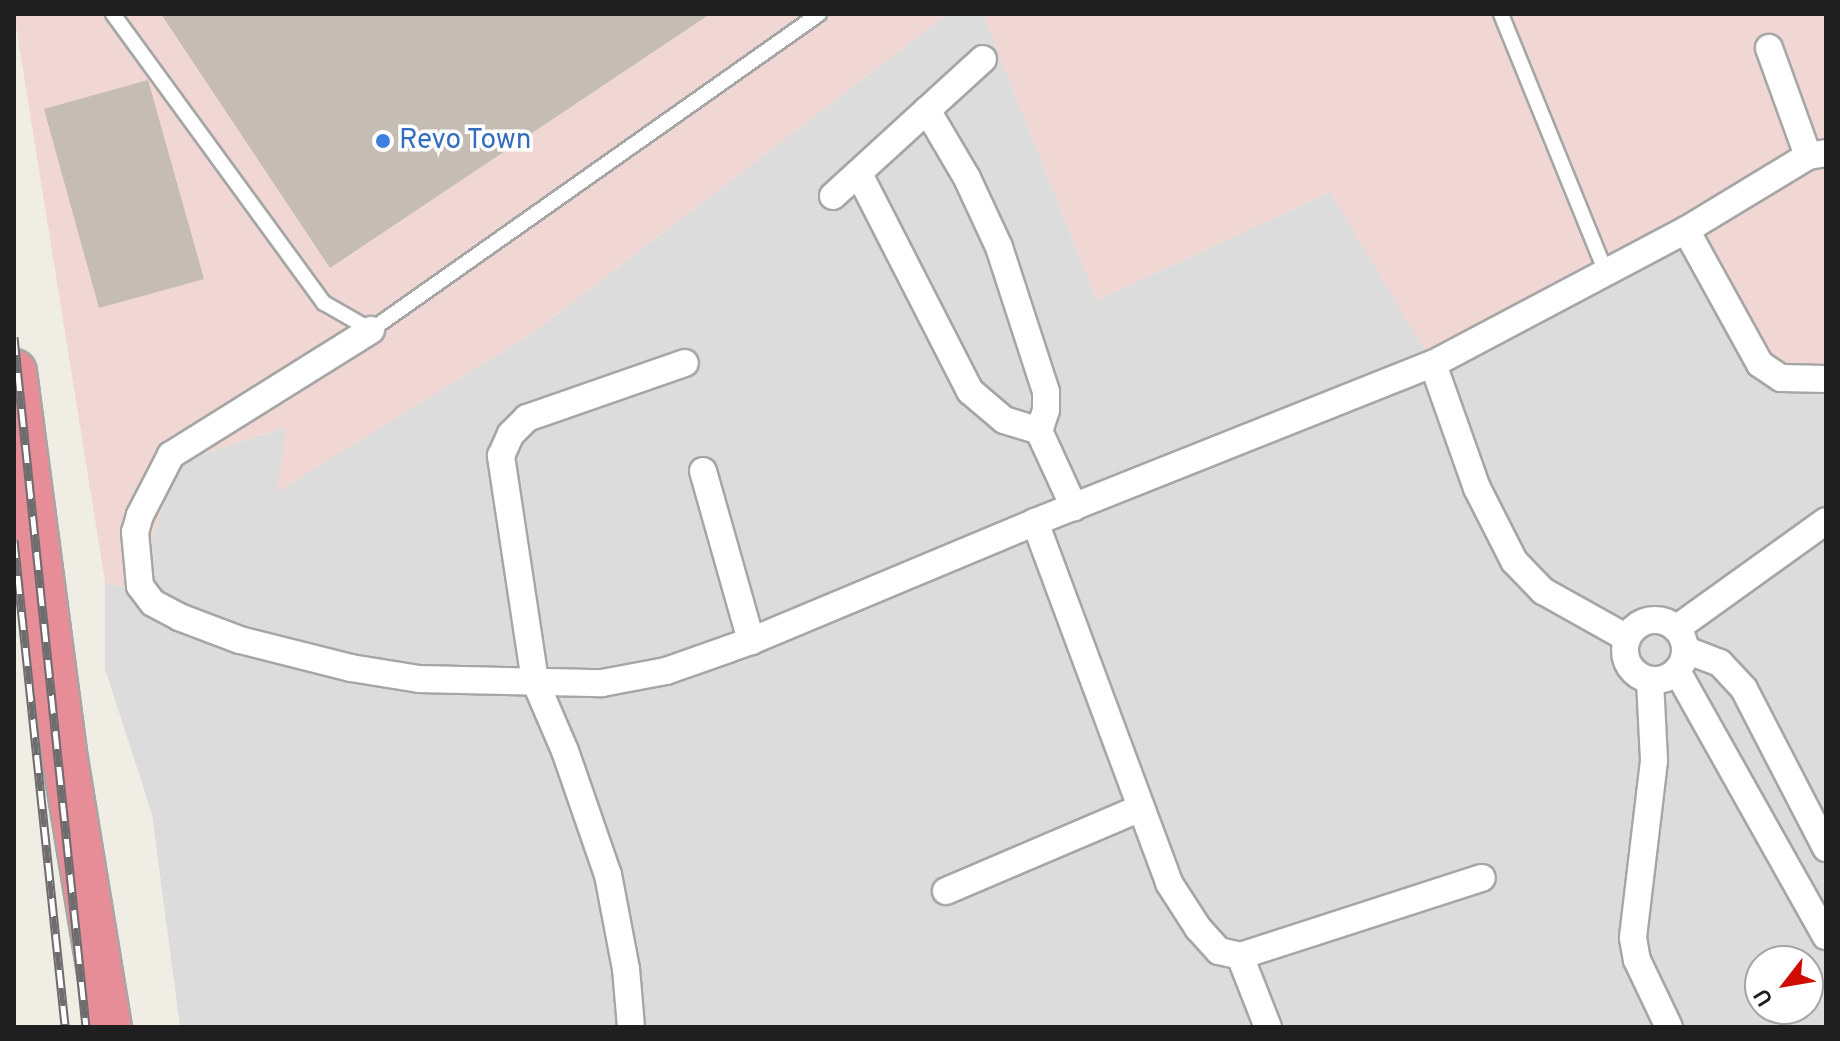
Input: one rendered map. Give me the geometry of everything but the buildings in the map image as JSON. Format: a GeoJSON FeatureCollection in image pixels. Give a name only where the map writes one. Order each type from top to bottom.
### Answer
{"type":"FeatureCollection","features":[{"type":"Feature","properties":{"kind":"highway"},"geometry":{"type":"LineString","coordinates":[[14,372],[66,765],[109,1027]]}},
{"type":"Feature","properties":{"kind":"street"},"geometry":{"type":"LineString","coordinates":[[371,330],[171,455],[140,515],[135,532],[140,586],[153,603],[179,617],[240,640],[351,668],[419,679],[602,683],[666,671],[751,641],[1035,522],[1433,364],[1686,230],[1817,155],[1769,48]]}},
{"type":"Feature","properties":{"kind":"street"},"geometry":{"type":"LineString","coordinates":[[833,196],[983,59]]}},
{"type":"Feature","properties":{"kind":"street"},"geometry":{"type":"LineString","coordinates":[[927,110],[967,178],[999,247],[1046,392],[1046,410],[1039,431],[1074,507]]}},
{"type":"Feature","properties":{"kind":"street"},"geometry":{"type":"LineString","coordinates":[[859,174],[970,391],[1004,420],[1039,431]]}},
{"type":"Feature","properties":{"kind":"street"},"geometry":{"type":"LineString","coordinates":[[1686,230],[1760,364],[1781,378],[1826,379]]}},
{"type":"Feature","properties":{"kind":"street"},"geometry":{"type":"LineString","coordinates":[[631,1027],[626,969],[608,875],[565,751],[535,681],[501,456],[511,434],[527,418],[685,363]]}},
{"type":"Feature","properties":{"kind":"street"},"geometry":{"type":"LineString","coordinates":[[1433,364],[1477,488],[1514,561],[1543,591],[1627,638]]}},
{"type":"Feature","properties":{"kind":"street"},"geometry":{"type":"LineString","coordinates":[[703,471],[751,641]]}},
{"type":"Feature","properties":{"kind":"street"},"geometry":{"type":"LineString","coordinates":[[1826,521],[1680,650],[1668,678],[1650,681],[1634,672],[1627,662],[1627,638],[1643,622],[1655,619],[1680,650],[1826,936]]}},
{"type":"Feature","properties":{"kind":"street"},"geometry":{"type":"LineString","coordinates":[[1035,522],[1169,883],[1198,928],[1219,951],[1240,956],[1482,878]]}},
{"type":"Feature","properties":{"kind":"street"},"geometry":{"type":"LineString","coordinates":[[1680,650],[1720,663],[1744,689],[1826,848]]}},
{"type":"Feature","properties":{"kind":"street"},"geometry":{"type":"LineString","coordinates":[[1650,681],[1654,761],[1633,938],[1637,960],[1669,1027]]}},
{"type":"Feature","properties":{"kind":"street"},"geometry":{"type":"LineString","coordinates":[[946,891],[1141,808]]}},
{"type":"Feature","properties":{"kind":"street"},"geometry":{"type":"LineString","coordinates":[[1240,956],[1268,1027]]}},
{"type":"Feature","properties":{"kind":"lane"},"geometry":{"type":"LineString","coordinates":[[113,14],[324,303],[371,330],[819,14]]}},
{"type":"Feature","properties":{"kind":"lane"},"geometry":{"type":"LineString","coordinates":[[1501,14],[1606,272]]}},
{"type":"Feature","properties":{"kind":"shaded area"},"geometry":{"type":"Polygon","coordinates":[[[14,14],[947,14],[534,332],[277,492],[286,427],[177,462],[136,591],[105,582],[14,14]]]}},
{"type":"Feature","properties":{"kind":"shaded area"},"geometry":{"type":"Polygon","coordinates":[[[947,14],[983,14],[1097,300],[1330,192],[1686,230],[1826,379],[1826,1027],[180,1027],[152,814],[105,669],[105,582],[136,591],[177,462],[287,427],[278,491],[534,332],[947,14]]]}},
{"type":"Feature","properties":{"kind":"shaded area"},"geometry":{"type":"Polygon","coordinates":[[[983,14],[1826,14],[1826,379],[1770,373],[1685,230],[1433,364],[1330,192],[1097,300],[983,14]]]}},
{"type":"Feature","properties":{"kind":"railway"},"geometry":{"type":"LineString","coordinates":[[14,337],[86,1027]]}},
{"type":"Feature","properties":{"kind":"railway"},"geometry":{"type":"LineString","coordinates":[[14,540],[65,1027]]}},
{"type":"Feature","properties":{"kind":"place","name":"Revo Town"},"geometry":{"type":"Point","coordinates":[383,141]}}]}
